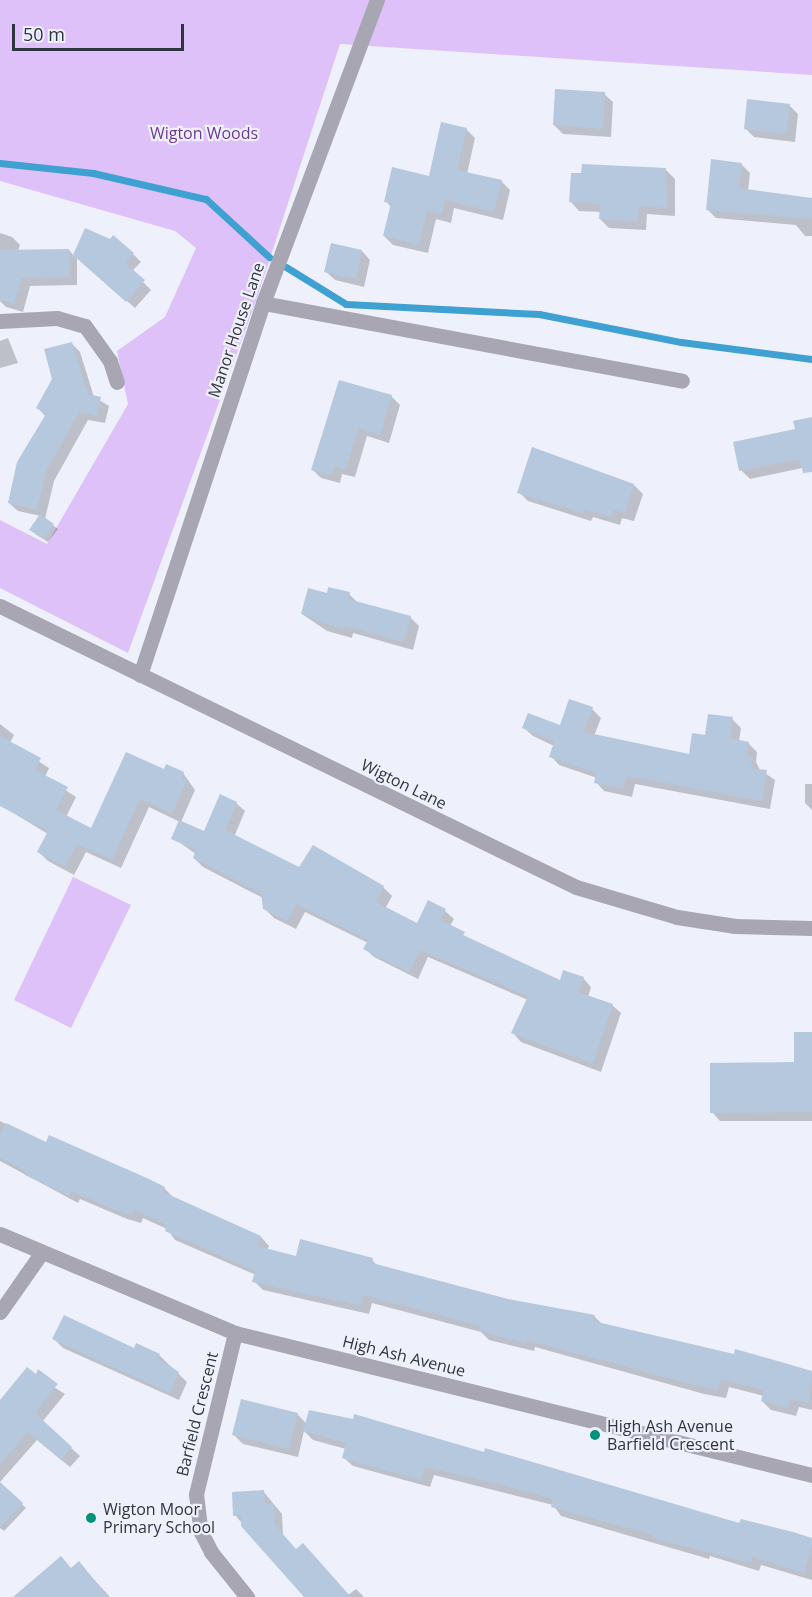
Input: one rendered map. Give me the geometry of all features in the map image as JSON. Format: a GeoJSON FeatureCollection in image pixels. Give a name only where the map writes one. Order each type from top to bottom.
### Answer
{"type":"FeatureCollection","features":[{"type":"Feature","properties":{"kind":"street","name":"Manor House Lane"},"geometry":{"type":"LineString","coordinates":[[140,675],[262,303],[377,0]]}},
{"type":"Feature","properties":{"kind":"street"},"geometry":{"type":"LineString","coordinates":[[262,303],[682,381]]}},
{"type":"Feature","properties":{"kind":"street"},"geometry":{"type":"LineString","coordinates":[[0,321],[57,318],[85,326],[110,361],[117,382]]}},
{"type":"Feature","properties":{"kind":"street","name":"Wigton Lane"},"geometry":{"type":"LineString","coordinates":[[0,606],[576,887],[677,917],[735,926],[812,928]]}},
{"type":"Feature","properties":{"kind":"street","name":"High Ash Avenue"},"geometry":{"type":"LineString","coordinates":[[0,1234],[235,1333],[812,1475]]}},
{"type":"Feature","properties":{"kind":"street"},"geometry":{"type":"LineString","coordinates":[[0,1312],[42,1252]]}},
{"type":"Feature","properties":{"kind":"street","name":"Barfield Crescent"},"geometry":{"type":"LineString","coordinates":[[235,1333],[195,1494],[201,1532],[211,1552],[247,1597]]}},
{"type":"Feature","properties":{"kind":"green space","name":"Wigton Woods"},"geometry":{"type":"Polygon","coordinates":[[[0,0],[812,0],[812,75],[340,44],[257,298],[128,653],[0,588],[0,520],[47,544],[128,404],[117,351],[165,317],[196,248],[175,231],[0,181],[0,0]]]}},
{"type":"Feature","properties":{"kind":"green space"},"geometry":{"type":"Polygon","coordinates":[[[73,877],[131,905],[71,1028],[14,1000],[73,877]]]}},
{"type":"Feature","properties":{"kind":"building"},"geometry":{"type":"Polygon","coordinates":[[[555,89],[605,92],[603,129],[553,125],[555,89]]]}},
{"type":"Feature","properties":{"kind":"building"},"geometry":{"type":"Polygon","coordinates":[[[747,99],[790,104],[786,134],[744,129],[747,99]]]}},
{"type":"Feature","properties":{"kind":"building"},"geometry":{"type":"Polygon","coordinates":[[[441,122],[467,128],[457,170],[502,180],[494,212],[445,200],[442,215],[427,211],[419,245],[383,236],[391,203],[384,202],[392,167],[429,176],[441,122]]]}},
{"type":"Feature","properties":{"kind":"building"},"geometry":{"type":"Polygon","coordinates":[[[711,159],[742,163],[739,188],[812,198],[812,219],[706,210],[711,159]]]}},
{"type":"Feature","properties":{"kind":"building"},"geometry":{"type":"Polygon","coordinates":[[[582,164],[666,168],[667,208],[639,206],[638,222],[599,219],[600,204],[569,202],[571,173],[581,173],[582,164]]]}},
{"type":"Feature","properties":{"kind":"building"},"geometry":{"type":"Polygon","coordinates":[[[85,228],[110,239],[113,235],[134,253],[125,263],[145,280],[126,302],[73,255],[85,228]]]}},
{"type":"Feature","properties":{"kind":"building"},"geometry":{"type":"Polygon","coordinates":[[[331,243],[362,250],[356,279],[324,272],[331,243]]]}},
{"type":"Feature","properties":{"kind":"building"},"geometry":{"type":"Polygon","coordinates":[[[69,249],[70,277],[22,278],[14,304],[0,300],[0,250],[69,249]]]}},
{"type":"Feature","properties":{"kind":"building"},"geometry":{"type":"Polygon","coordinates":[[[72,342],[88,394],[101,397],[97,416],[79,412],[46,472],[37,510],[8,503],[17,462],[46,414],[36,408],[52,379],[44,349],[72,342]]]}},
{"type":"Feature","properties":{"kind":"building"},"geometry":{"type":"Polygon","coordinates":[[[339,380],[392,395],[380,435],[358,428],[346,469],[334,466],[331,475],[311,470],[339,380]]]}},
{"type":"Feature","properties":{"kind":"building"},"geometry":{"type":"Polygon","coordinates":[[[812,417],[812,472],[803,473],[800,459],[739,471],[733,442],[795,429],[793,421],[812,417]]]}},
{"type":"Feature","properties":{"kind":"building"},"geometry":{"type":"Polygon","coordinates":[[[532,447],[634,484],[625,513],[614,510],[611,517],[584,509],[582,513],[517,493],[532,447]]]}},
{"type":"Feature","properties":{"kind":"building"},"geometry":{"type":"Polygon","coordinates":[[[40,514],[54,524],[44,539],[29,530],[40,514]]]}},
{"type":"Feature","properties":{"kind":"building"},"geometry":{"type":"Polygon","coordinates":[[[328,587],[350,592],[348,599],[411,616],[404,642],[344,626],[343,630],[301,614],[308,588],[327,593],[328,587]]]}},
{"type":"Feature","properties":{"kind":"building"},"geometry":{"type":"Polygon","coordinates":[[[569,699],[593,707],[584,732],[689,754],[692,733],[705,735],[708,714],[733,717],[730,738],[749,742],[747,756],[753,757],[751,768],[767,770],[762,801],[627,776],[624,789],[594,783],[596,773],[549,757],[554,742],[522,728],[528,713],[560,725],[569,699]]]}},
{"type":"Feature","properties":{"kind":"building"},"geometry":{"type":"Polygon","coordinates":[[[0,736],[41,758],[35,770],[68,787],[56,810],[91,828],[126,752],[164,769],[166,764],[184,772],[182,778],[187,780],[172,814],[140,799],[112,860],[77,844],[65,867],[37,852],[48,831],[0,806],[0,736]]]}},
{"type":"Feature","properties":{"kind":"building"},"geometry":{"type":"Polygon","coordinates":[[[220,794],[237,802],[225,830],[299,867],[313,845],[384,886],[376,902],[417,923],[428,900],[446,909],[441,920],[465,932],[463,935],[560,980],[563,970],[584,977],[578,992],[613,1004],[593,1064],[511,1033],[528,996],[420,950],[409,972],[363,949],[368,940],[296,904],[287,921],[263,909],[261,893],[193,858],[196,850],[171,839],[179,820],[204,831],[220,794]]]}},
{"type":"Feature","properties":{"kind":"building"},"geometry":{"type":"Polygon","coordinates":[[[794,1032],[812,1032],[812,1112],[710,1113],[710,1063],[794,1062],[794,1032]]]}},
{"type":"Feature","properties":{"kind":"building"},"geometry":{"type":"Polygon","coordinates":[[[6,1123],[46,1142],[49,1135],[149,1179],[165,1187],[163,1192],[261,1236],[257,1246],[296,1256],[300,1239],[373,1258],[372,1263],[508,1299],[595,1315],[593,1321],[734,1354],[735,1349],[753,1354],[812,1371],[809,1403],[790,1399],[788,1408],[761,1401],[764,1390],[721,1379],[718,1390],[694,1385],[526,1340],[526,1343],[479,1331],[480,1326],[363,1295],[361,1306],[252,1282],[255,1271],[165,1231],[167,1225],[134,1210],[132,1215],[117,1211],[71,1191],[69,1196],[25,1175],[26,1171],[0,1158],[0,1135],[6,1123]]]}},
{"type":"Feature","properties":{"kind":"building"},"geometry":{"type":"Polygon","coordinates":[[[64,1315],[134,1348],[136,1343],[160,1354],[157,1358],[179,1372],[170,1393],[52,1339],[64,1315]]]}},
{"type":"Feature","properties":{"kind":"building"},"geometry":{"type":"Polygon","coordinates":[[[27,1367],[36,1374],[38,1369],[58,1384],[35,1413],[72,1447],[61,1460],[28,1432],[0,1464],[0,1400],[27,1367]]]}},
{"type":"Feature","properties":{"kind":"building"},"geometry":{"type":"Polygon","coordinates":[[[241,1399],[298,1413],[289,1449],[232,1435],[241,1399]]]}},
{"type":"Feature","properties":{"kind":"building"},"geometry":{"type":"Polygon","coordinates":[[[309,1410],[353,1419],[354,1414],[484,1452],[485,1448],[739,1523],[741,1519],[812,1538],[804,1573],[752,1557],[751,1563],[652,1538],[653,1535],[551,1507],[553,1499],[498,1484],[425,1467],[421,1480],[342,1458],[346,1443],[303,1431],[309,1410]]]}},
{"type":"Feature","properties":{"kind":"building"},"geometry":{"type":"Polygon","coordinates":[[[0,1482],[23,1503],[0,1527],[0,1482]]]}},
{"type":"Feature","properties":{"kind":"building"},"geometry":{"type":"Polygon","coordinates":[[[264,1490],[265,1504],[274,1504],[275,1525],[296,1549],[303,1543],[351,1597],[304,1597],[241,1526],[241,1515],[233,1516],[232,1492],[264,1490]]]}},
{"type":"Feature","properties":{"kind":"building"},"geometry":{"type":"Polygon","coordinates":[[[61,1556],[71,1568],[79,1561],[108,1597],[13,1597],[61,1556]]]}},
{"type":"Feature","properties":{"kind":"waterway"},"geometry":{"type":"LineString","coordinates":[[0,163],[93,173],[206,199],[269,257]]}},
{"type":"Feature","properties":{"kind":"waterway"},"geometry":{"type":"LineString","coordinates":[[286,267],[346,304],[539,314],[681,342],[812,359]]}},
{"type":"Feature","properties":{"kind":"place","name":"High Ash Avenue Barfield Crescent"},"geometry":{"type":"Point","coordinates":[595,1435]}},
{"type":"Feature","properties":{"kind":"place","name":"Wigton Moor Primary School"},"geometry":{"type":"Point","coordinates":[91,1518]}}]}
